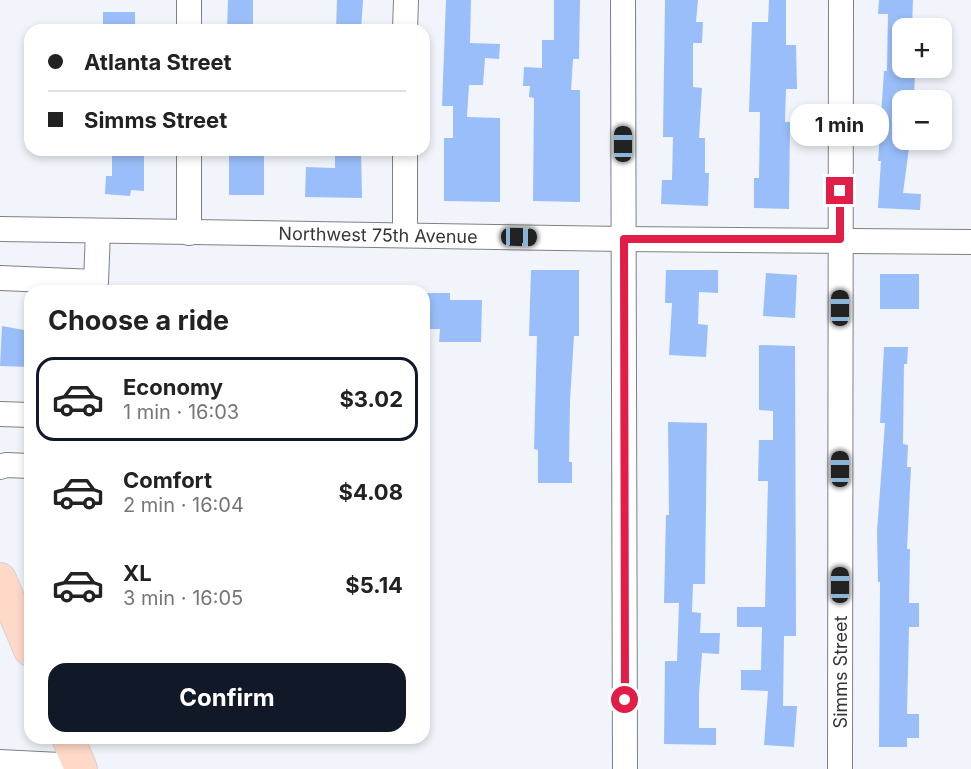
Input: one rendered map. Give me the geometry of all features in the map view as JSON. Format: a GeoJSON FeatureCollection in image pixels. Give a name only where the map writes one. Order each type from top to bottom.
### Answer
{"type":"FeatureCollection","features":[{"type":"Feature","properties":{"kind":"main road"},"geometry":{"type":"LineString","coordinates":[[0,579],[24,634]]}},
{"type":"Feature","properties":{"kind":"street"},"geometry":{"type":"LineString","coordinates":[[189,0],[189,24]]}},
{"type":"Feature","properties":{"kind":"street"},"geometry":{"type":"LineString","coordinates":[[405,0],[405,24]]}},
{"type":"Feature","properties":{"kind":"street"},"geometry":{"type":"LineString","coordinates":[[623,0],[625,769]]}},
{"type":"Feature","properties":{"kind":"street","name":"Simms Street"},"geometry":{"type":"LineString","coordinates":[[840,0],[840,769]]}},
{"type":"Feature","properties":{"kind":"street"},"geometry":{"type":"LineString","coordinates":[[189,156],[189,233]]}},
{"type":"Feature","properties":{"kind":"street"},"geometry":{"type":"LineString","coordinates":[[405,156],[405,235]]}},
{"type":"Feature","properties":{"kind":"street","name":"Northwest 75th Avenue"},"geometry":{"type":"LineString","coordinates":[[0,229],[971,242]]}},
{"type":"Feature","properties":{"kind":"street"},"geometry":{"type":"LineString","coordinates":[[0,278],[96,282],[98,231]]}},
{"type":"Feature","properties":{"kind":"street"},"geometry":{"type":"LineString","coordinates":[[0,414],[24,415]]}},
{"type":"Feature","properties":{"kind":"street"},"geometry":{"type":"LineString","coordinates":[[2,461],[24,465]]}},
{"type":"Feature","properties":{"kind":"street"},"geometry":{"type":"LineString","coordinates":[[0,762],[76,758]]}},
{"type":"Feature","properties":{"kind":"building"},"geometry":{"type":"Polygon","coordinates":[[[228,0],[253,0],[253,24],[227,24],[228,0]]]}},
{"type":"Feature","properties":{"kind":"building"},"geometry":{"type":"Polygon","coordinates":[[[337,0],[363,0],[361,24],[336,24],[337,0]]]}},
{"type":"Feature","properties":{"kind":"building"},"geometry":{"type":"Polygon","coordinates":[[[446,0],[471,0],[470,43],[500,44],[499,59],[485,58],[483,85],[469,85],[467,117],[500,118],[500,202],[444,201],[444,138],[453,138],[453,106],[442,106],[446,0]]]}},
{"type":"Feature","properties":{"kind":"building"},"geometry":{"type":"Polygon","coordinates":[[[554,0],[580,0],[579,59],[573,59],[571,90],[580,90],[580,202],[533,201],[534,98],[529,97],[530,86],[523,86],[524,67],[542,68],[542,40],[554,40],[554,0]]]}},
{"type":"Feature","properties":{"kind":"building"},"geometry":{"type":"Polygon","coordinates":[[[665,0],[698,0],[696,22],[703,22],[702,43],[693,43],[693,87],[702,88],[699,138],[705,138],[705,173],[709,173],[708,206],[661,204],[662,180],[672,180],[673,137],[663,137],[665,0]]]}},
{"type":"Feature","properties":{"kind":"building"},"geometry":{"type":"Polygon","coordinates":[[[769,0],[786,0],[786,45],[796,45],[797,89],[786,89],[785,122],[790,122],[789,209],[754,208],[754,178],[759,178],[760,112],[749,112],[752,22],[768,22],[769,0]]]}},
{"type":"Feature","properties":{"kind":"building"},"geometry":{"type":"Polygon","coordinates":[[[879,0],[913,0],[912,18],[892,18],[892,78],[915,78],[914,90],[892,90],[892,150],[909,150],[903,193],[921,194],[920,210],[878,208],[881,161],[878,161],[884,71],[887,71],[888,14],[878,14],[879,0]]]}},
{"type":"Feature","properties":{"kind":"building"},"geometry":{"type":"Polygon","coordinates":[[[103,12],[135,12],[135,24],[103,24],[103,12]]]}},
{"type":"Feature","properties":{"kind":"building"},"geometry":{"type":"Polygon","coordinates":[[[112,156],[144,156],[144,191],[131,190],[130,196],[105,194],[106,176],[112,176],[112,156]]]}},
{"type":"Feature","properties":{"kind":"building"},"geometry":{"type":"Polygon","coordinates":[[[229,156],[264,156],[264,195],[229,195],[229,156]]]}},
{"type":"Feature","properties":{"kind":"building"},"geometry":{"type":"Polygon","coordinates":[[[335,156],[361,156],[362,198],[305,197],[306,167],[335,168],[335,156]]]}},
{"type":"Feature","properties":{"kind":"building"},"geometry":{"type":"Polygon","coordinates":[[[531,270],[579,270],[579,336],[574,336],[570,400],[569,462],[572,462],[572,483],[538,483],[538,450],[534,449],[537,336],[529,336],[531,270]]]}},
{"type":"Feature","properties":{"kind":"building"},"geometry":{"type":"Polygon","coordinates":[[[666,270],[718,270],[718,293],[699,292],[698,324],[708,325],[706,357],[669,355],[672,303],[665,303],[666,270]]]}},
{"type":"Feature","properties":{"kind":"building"},"geometry":{"type":"Polygon","coordinates":[[[766,273],[797,275],[795,318],[763,316],[766,273]]]}},
{"type":"Feature","properties":{"kind":"building"},"geometry":{"type":"Polygon","coordinates":[[[880,274],[919,274],[919,309],[880,309],[880,274]]]}},
{"type":"Feature","properties":{"kind":"building"},"geometry":{"type":"Polygon","coordinates":[[[430,293],[450,293],[450,300],[482,300],[481,342],[439,342],[440,329],[430,329],[430,293]]]}},
{"type":"Feature","properties":{"kind":"building"},"geometry":{"type":"Polygon","coordinates":[[[2,326],[24,330],[24,367],[0,366],[2,326]]]}},
{"type":"Feature","properties":{"kind":"building"},"geometry":{"type":"Polygon","coordinates":[[[759,345],[795,346],[796,636],[784,636],[783,706],[797,706],[794,747],[764,745],[768,691],[741,690],[741,670],[761,670],[762,627],[737,627],[737,607],[765,607],[768,481],[758,481],[759,440],[773,440],[773,411],[759,410],[759,345]]]}},
{"type":"Feature","properties":{"kind":"building"},"geometry":{"type":"Polygon","coordinates":[[[884,347],[908,347],[907,364],[904,364],[903,444],[908,445],[907,467],[911,467],[907,549],[910,549],[909,603],[919,603],[919,627],[909,627],[907,714],[919,714],[919,738],[907,738],[907,747],[879,747],[880,582],[878,582],[877,531],[885,423],[880,423],[884,347]]]}},
{"type":"Feature","properties":{"kind":"building"},"geometry":{"type":"Polygon","coordinates":[[[668,422],[707,423],[705,584],[693,584],[692,612],[701,613],[700,633],[720,633],[719,654],[702,653],[699,694],[699,728],[716,728],[716,745],[664,744],[665,661],[677,661],[679,603],[664,603],[666,515],[669,515],[668,422]]]}},
{"type":"Feature","properties":{"kind":"route"},"geometry":{"type":"LineString","coordinates":[[625,700],[624,239],[840,239],[840,191]]}}]}
